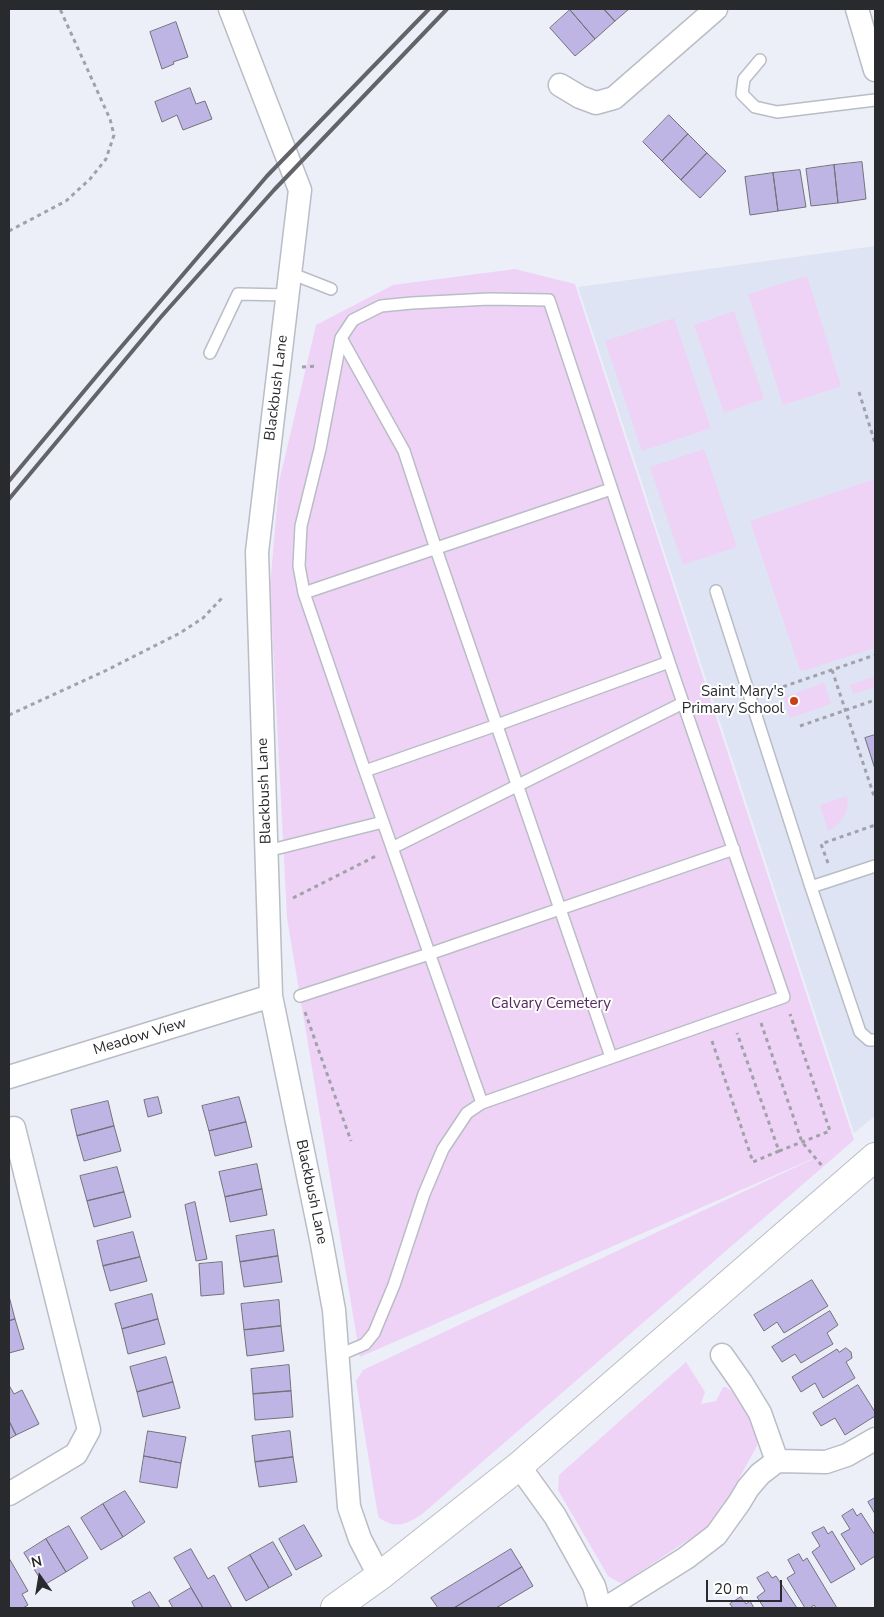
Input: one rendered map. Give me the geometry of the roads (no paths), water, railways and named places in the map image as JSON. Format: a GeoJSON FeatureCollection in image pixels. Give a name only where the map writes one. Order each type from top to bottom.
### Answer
{"type":"FeatureCollection","features":[{"type":"Feature","properties":{"kind":"street","name":"Blackbush Lane"},"geometry":{"type":"LineString","coordinates":[[230,9],[300,190],[257,552],[271,996],[334,1310],[350,1507],[360,1539],[376,1568]]}},
{"type":"Feature","properties":{"kind":"street"},"geometry":{"type":"LineString","coordinates":[[560,85],[580,97],[596,103],[614,98],[716,9]]}},
{"type":"Feature","properties":{"kind":"street"},"geometry":{"type":"LineString","coordinates":[[857,9],[875,70]]}},
{"type":"Feature","properties":{"kind":"street","name":"Meadow View"},"geometry":{"type":"LineString","coordinates":[[9,1077],[271,996]]}},
{"type":"Feature","properties":{"kind":"street"},"geometry":{"type":"LineString","coordinates":[[9,1494],[76,1454],[89,1430],[14,1128]]}},
{"type":"Feature","properties":{"kind":"street"},"geometry":{"type":"LineString","coordinates":[[335,1608],[376,1568],[519,1466],[875,1157]]}},
{"type":"Feature","properties":{"kind":"street"},"geometry":{"type":"LineString","coordinates":[[722,1355],[760,1413],[777,1461]]}},
{"type":"Feature","properties":{"kind":"street"},"geometry":{"type":"LineString","coordinates":[[606,1608],[686,1558],[716,1535],[748,1488],[760,1474],[777,1461],[826,1462],[847,1455],[875,1439]]}},
{"type":"Feature","properties":{"kind":"street"},"geometry":{"type":"LineString","coordinates":[[519,1466],[555,1516],[594,1586],[600,1608]]}},
{"type":"Feature","properties":{"kind":"lane"},"geometry":{"type":"LineString","coordinates":[[760,60],[744,79],[742,94],[755,107],[777,112],[875,100]]}},
{"type":"Feature","properties":{"kind":"lane"},"geometry":{"type":"LineString","coordinates":[[210,353],[238,294],[289,284],[330,289]]}},
{"type":"Feature","properties":{"kind":"lane"},"geometry":{"type":"LineString","coordinates":[[337,1356],[365,1344],[374,1333],[394,1285],[424,1194],[443,1149],[467,1113],[482,1103],[784,997],[669,662],[549,300],[489,299],[381,306],[353,320],[341,338],[320,449],[301,526],[298,566],[304,593],[482,1103]]}},
{"type":"Feature","properties":{"kind":"lane"},"geometry":{"type":"LineString","coordinates":[[341,338],[404,451],[611,1057]]}},
{"type":"Feature","properties":{"kind":"lane"},"geometry":{"type":"LineString","coordinates":[[304,593],[611,489]]}},
{"type":"Feature","properties":{"kind":"lane"},"geometry":{"type":"LineString","coordinates":[[716,591],[811,888],[860,1032],[870,1040],[875,1040]]}},
{"type":"Feature","properties":{"kind":"lane"},"geometry":{"type":"LineString","coordinates":[[365,771],[669,662]]}},
{"type":"Feature","properties":{"kind":"lane"},"geometry":{"type":"LineString","coordinates":[[392,848],[683,703]]}},
{"type":"Feature","properties":{"kind":"lane"},"geometry":{"type":"LineString","coordinates":[[266,851],[383,822]]}},
{"type":"Feature","properties":{"kind":"lane"},"geometry":{"type":"LineString","coordinates":[[300,996],[429,954],[734,849]]}},
{"type":"Feature","properties":{"kind":"lane"},"geometry":{"type":"LineString","coordinates":[[811,888],[875,866]]}},
{"type":"Feature","properties":{"kind":"railway"},"geometry":{"type":"LineString","coordinates":[[9,481],[267,176],[429,9]]}},
{"type":"Feature","properties":{"kind":"railway"},"geometry":{"type":"LineString","coordinates":[[9,499],[160,318],[274,190],[447,9]]}},
{"type":"Feature","properties":{"kind":"place","name":"Saint Mary's Primary School"},"geometry":{"type":"Point","coordinates":[794,701]}},
{"type":"Feature","properties":{"kind":"park label","name":"Calvary Cemetery"},"geometry":{"type":"Point","coordinates":[551,1004]}}]}
